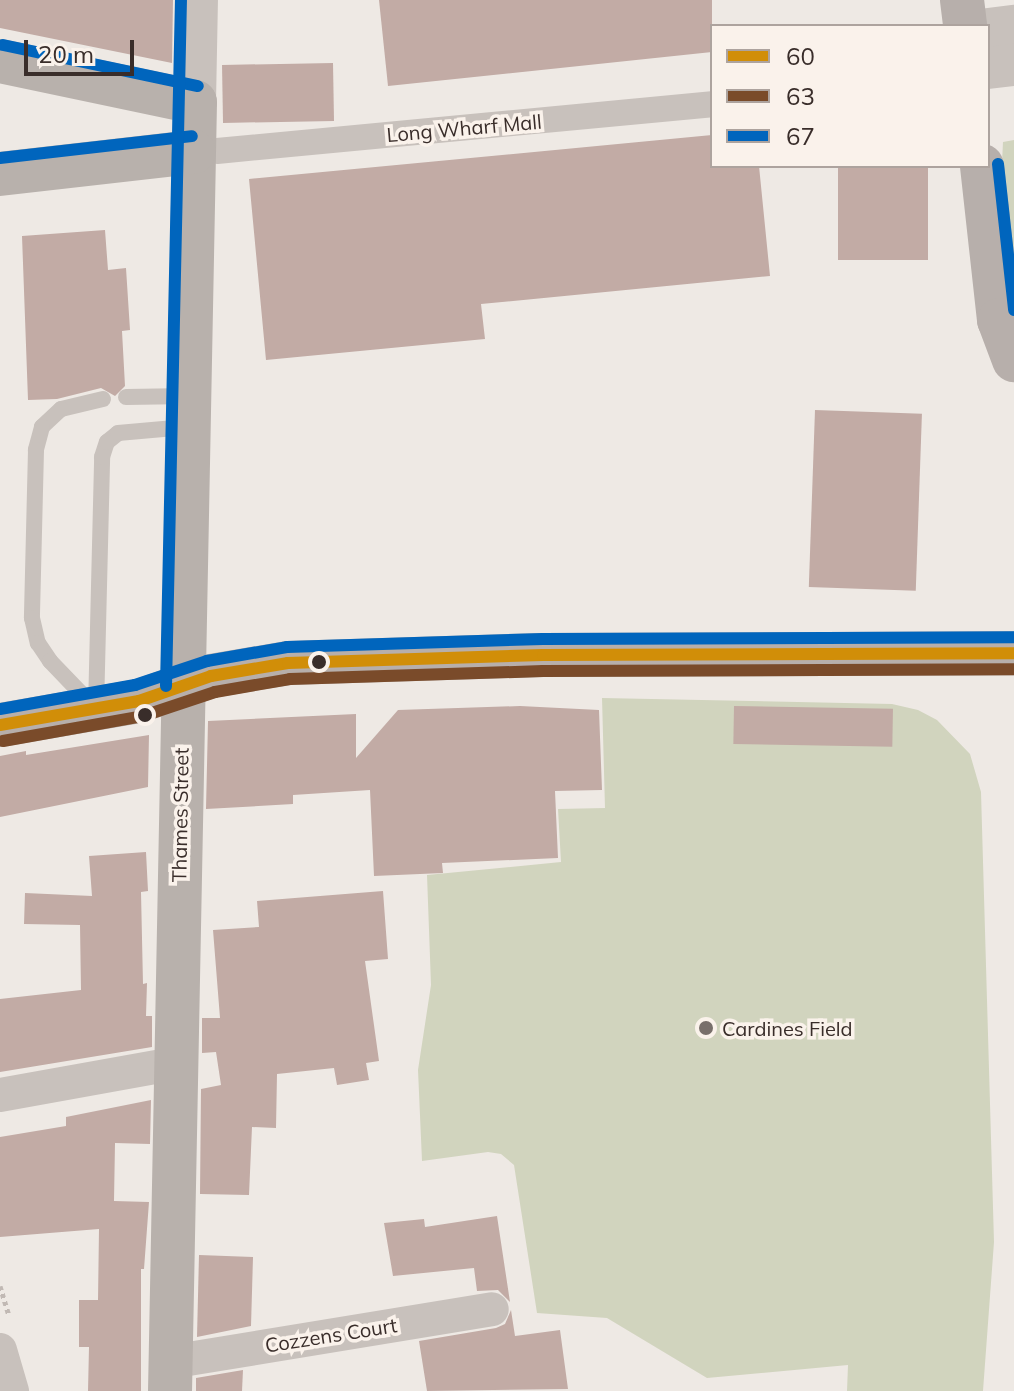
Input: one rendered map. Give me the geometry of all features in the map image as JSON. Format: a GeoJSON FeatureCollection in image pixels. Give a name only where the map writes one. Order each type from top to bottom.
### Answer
{"type":"FeatureCollection","features":[{"type":"Feature","properties":{"kind":"main road"},"geometry":{"type":"LineString","coordinates":[[962,0],[965,24]]}},
{"type":"Feature","properties":{"kind":"main road"},"geometry":{"type":"LineString","coordinates":[[0,61],[195,102]]}},
{"type":"Feature","properties":{"kind":"main road","name":"Thames Street"},"geometry":{"type":"LineString","coordinates":[[170,1376],[188,411],[206,152],[195,102]]}},
{"type":"Feature","properties":{"kind":"main road"},"geometry":{"type":"LineString","coordinates":[[0,174],[206,152]]}},
{"type":"Feature","properties":{"kind":"main road"},"geometry":{"type":"LineString","coordinates":[[982,168],[999,320],[1014,360]]}},
{"type":"Feature","properties":{"kind":"main road"},"geometry":{"type":"LineString","coordinates":[[0,725],[139,701],[238,669],[303,662],[543,655],[1014,653]]}},
{"type":"Feature","properties":{"kind":"street","name":"Thames Street"},"geometry":{"type":"LineString","coordinates":[[195,102],[197,0]]}},
{"type":"Feature","properties":{"kind":"street"},"geometry":{"type":"LineString","coordinates":[[990,29],[1014,26]]}},
{"type":"Feature","properties":{"kind":"street"},"geometry":{"type":"LineString","coordinates":[[990,68],[1014,65]]}},
{"type":"Feature","properties":{"kind":"street","name":"Long Wharf Mall"},"geometry":{"type":"LineString","coordinates":[[206,152],[710,104]]}},
{"type":"Feature","properties":{"kind":"street"},"geometry":{"type":"LineString","coordinates":[[0,1095],[177,1063]]}},
{"type":"Feature","properties":{"kind":"street","name":"Cozzens Court"},"geometry":{"type":"LineString","coordinates":[[170,1376],[492,1309]]}},
{"type":"Feature","properties":{"kind":"street"},"geometry":{"type":"LineString","coordinates":[[0,1350],[12,1391]]}},
{"type":"Feature","properties":{"kind":"lane"},"geometry":{"type":"LineString","coordinates":[[126,397],[188,411]]}},
{"type":"Feature","properties":{"kind":"lane"},"geometry":{"type":"LineString","coordinates":[[96,709],[50,661],[38,643],[32,618],[36,450],[42,427],[61,409],[103,399]]}},
{"type":"Feature","properties":{"kind":"lane"},"geometry":{"type":"LineString","coordinates":[[96,709],[102,457],[107,442],[118,433],[188,411]]}},
{"type":"Feature","properties":{"kind":"green space"},"geometry":{"type":"Polygon","coordinates":[[[1014,140],[1014,269],[1002,163],[1003,142],[1014,140]]]}},
{"type":"Feature","properties":{"kind":"green space","name":"Cardines Field"},"geometry":{"type":"Polygon","coordinates":[[[602,698],[892,704],[918,710],[937,720],[970,754],[981,792],[994,1242],[983,1391],[847,1391],[848,1365],[707,1378],[607,1318],[537,1313],[514,1165],[501,1154],[488,1152],[422,1161],[418,1070],[431,985],[427,875],[561,862],[558,809],[605,808],[602,698]]]}},
{"type":"Feature","properties":{"kind":"building"},"geometry":{"type":"Polygon","coordinates":[[[0,0],[173,0],[172,63],[0,28],[0,0]]]}},
{"type":"Feature","properties":{"kind":"building"},"geometry":{"type":"Polygon","coordinates":[[[379,0],[712,0],[710,52],[388,86],[379,0]]]}},
{"type":"Feature","properties":{"kind":"building"},"geometry":{"type":"Polygon","coordinates":[[[333,63],[334,121],[223,123],[222,65],[333,63]]]}},
{"type":"Feature","properties":{"kind":"building"},"geometry":{"type":"Polygon","coordinates":[[[710,135],[710,168],[759,168],[770,276],[481,304],[485,339],[266,360],[249,179],[710,135]]]}},
{"type":"Feature","properties":{"kind":"building"},"geometry":{"type":"Polygon","coordinates":[[[838,168],[928,168],[928,260],[838,260],[838,168]]]}},
{"type":"Feature","properties":{"kind":"building"},"geometry":{"type":"Polygon","coordinates":[[[105,230],[108,270],[126,268],[130,330],[122,331],[125,386],[115,396],[101,388],[57,399],[28,400],[22,236],[105,230]]]}},
{"type":"Feature","properties":{"kind":"building"},"geometry":{"type":"Polygon","coordinates":[[[815,410],[922,414],[916,591],[809,587],[815,410]]]}},
{"type":"Feature","properties":{"kind":"building"},"geometry":{"type":"Polygon","coordinates":[[[520,706],[599,710],[602,790],[555,791],[558,858],[442,863],[443,873],[374,876],[370,790],[293,795],[293,804],[206,809],[208,721],[356,714],[356,758],[398,710],[520,706]]]}},
{"type":"Feature","properties":{"kind":"building"},"geometry":{"type":"Polygon","coordinates":[[[734,706],[893,709],[892,747],[733,744],[734,706]]]}},
{"type":"Feature","properties":{"kind":"building"},"geometry":{"type":"Polygon","coordinates":[[[149,735],[148,787],[0,817],[0,756],[26,751],[26,755],[149,735]]]}},
{"type":"Feature","properties":{"kind":"building"},"geometry":{"type":"Polygon","coordinates":[[[146,852],[148,891],[141,892],[143,984],[147,983],[146,1016],[152,1016],[152,1047],[0,1072],[0,999],[81,990],[80,925],[24,924],[25,893],[92,896],[89,856],[146,852]]]}},
{"type":"Feature","properties":{"kind":"building"},"geometry":{"type":"Polygon","coordinates":[[[383,891],[388,959],[365,961],[379,1061],[366,1063],[369,1080],[337,1085],[334,1068],[277,1074],[276,1128],[252,1127],[249,1195],[200,1194],[201,1089],[221,1085],[216,1052],[202,1053],[202,1018],[220,1018],[213,930],[259,927],[257,901],[383,891]]]}},
{"type":"Feature","properties":{"kind":"building"},"geometry":{"type":"Polygon","coordinates":[[[151,1100],[150,1144],[115,1143],[114,1201],[149,1202],[144,1269],[141,1269],[141,1391],[88,1391],[89,1347],[79,1347],[79,1300],[98,1300],[99,1229],[0,1237],[0,1137],[66,1126],[66,1117],[151,1100]]]}},
{"type":"Feature","properties":{"kind":"building"},"geometry":{"type":"Polygon","coordinates":[[[497,1216],[510,1302],[498,1290],[477,1291],[474,1268],[393,1276],[384,1223],[424,1219],[425,1227],[497,1216]]]}},
{"type":"Feature","properties":{"kind":"building"},"geometry":{"type":"Polygon","coordinates":[[[199,1255],[253,1257],[251,1326],[197,1337],[199,1255]]]}},
{"type":"Feature","properties":{"kind":"building"},"geometry":{"type":"Polygon","coordinates":[[[511,1310],[515,1336],[560,1330],[568,1389],[427,1391],[419,1341],[496,1328],[505,1324],[511,1310]]]}},
{"type":"Feature","properties":{"kind":"building"},"geometry":{"type":"Polygon","coordinates":[[[243,1370],[242,1391],[196,1391],[196,1378],[243,1370]]]}},
{"type":"Feature","properties":{"kind":"transit line","name":"67"},"geometry":{"type":"LineString","coordinates":[[166,686],[181,0]]}},
{"type":"Feature","properties":{"kind":"transit line","name":"67"},"geometry":{"type":"LineString","coordinates":[[3,45],[198,86]]}},
{"type":"Feature","properties":{"kind":"transit line","name":"67"},"geometry":{"type":"LineString","coordinates":[[0,158],[192,136]]}},
{"type":"Feature","properties":{"kind":"transit line","name":"67"},"geometry":{"type":"LineString","coordinates":[[998,164],[1014,310]]}},
{"type":"Feature","properties":{"kind":"transit line","name":"67"},"geometry":{"type":"LineString","coordinates":[[0,709],[135,685],[207,661],[287,647],[543,639],[1014,637]]}},
{"type":"Feature","properties":{"kind":"transit line","name":"60"},"geometry":{"type":"LineString","coordinates":[[0,725],[139,701],[211,676],[288,663],[543,655],[1014,653]]}},
{"type":"Feature","properties":{"kind":"transit line","name":"63"},"geometry":{"type":"LineString","coordinates":[[3,741],[143,716],[215,692],[290,679],[543,671],[1014,669]]}},
{"type":"Feature","properties":{"kind":"place","name":"Cardines Field"},"geometry":{"type":"Point","coordinates":[706,1028]}}]}
